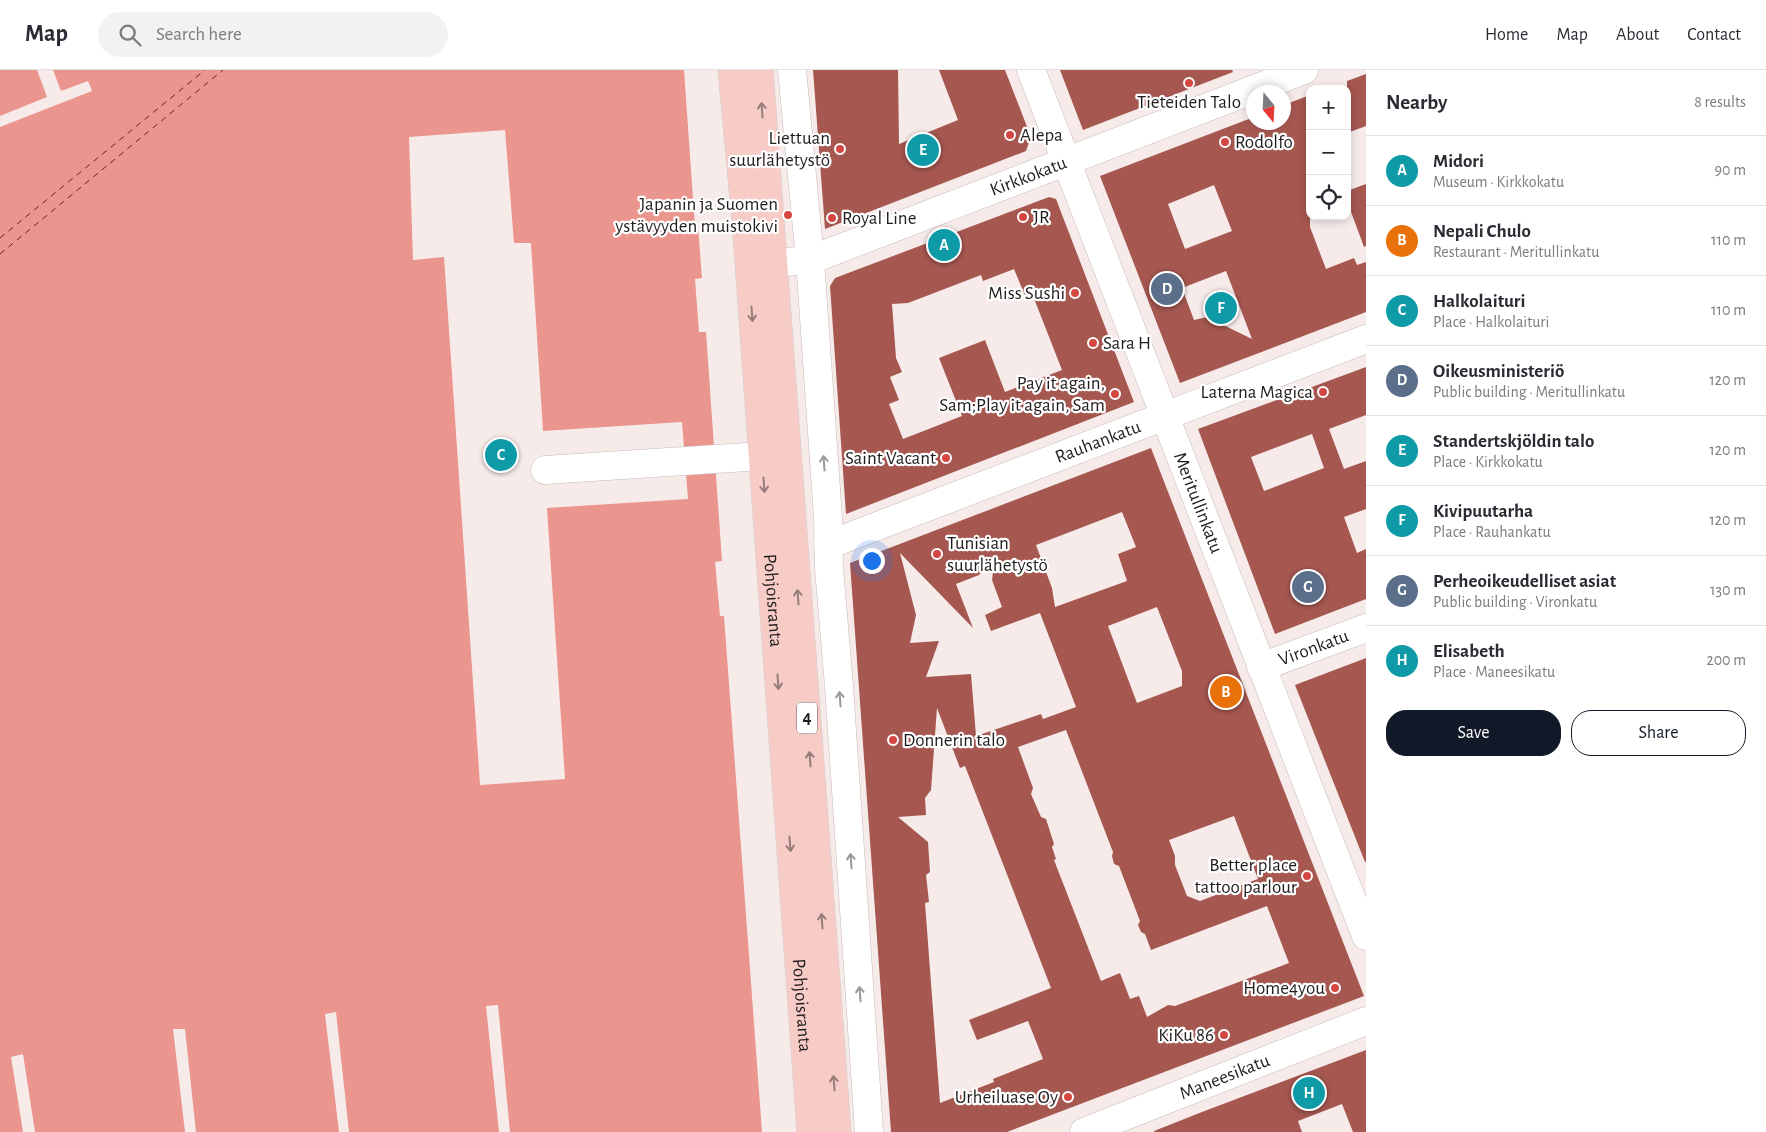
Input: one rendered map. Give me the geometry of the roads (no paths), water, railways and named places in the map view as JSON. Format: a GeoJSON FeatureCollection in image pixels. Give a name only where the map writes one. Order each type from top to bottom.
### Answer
{"type":"FeatureCollection","features":[{"type":"Feature","properties":{"kind":"main road","name":"Pohjoisranta"},"geometry":{"type":"LineString","coordinates":[[732,70],[761,264],[837,1132]]}},
{"type":"Feature","properties":{"kind":"main road","name":"Pohjoisranta"},"geometry":{"type":"LineString","coordinates":[[760,70],[762,456],[811,1132]]}},
{"type":"Feature","properties":{"kind":"street"},"geometry":{"type":"LineString","coordinates":[[792,70],[805,228],[810,260],[869,1132]]}},
{"type":"Feature","properties":{"kind":"street","name":"Meritullinkatu"},"geometry":{"type":"LineString","coordinates":[[1031,70],[1366,936]]}},
{"type":"Feature","properties":{"kind":"street","name":"Kirkkokatu"},"geometry":{"type":"LineString","coordinates":[[761,264],[810,260],[1304,70]]}},
{"type":"Feature","properties":{"kind":"street","name":"Rauhankatu"},"geometry":{"type":"LineString","coordinates":[[828,544],[1366,339]]}},
{"type":"Feature","properties":{"kind":"street"},"geometry":{"type":"LineString","coordinates":[[545,470],[762,456]]}},
{"type":"Feature","properties":{"kind":"street","name":"Vironkatu"},"geometry":{"type":"LineString","coordinates":[[1261,667],[1366,628]]}},
{"type":"Feature","properties":{"kind":"street","name":"Maneesikatu"},"geometry":{"type":"LineString","coordinates":[[1084,1132],[1112,1127],[1366,1021]]}},
{"type":"Feature","properties":{"kind":"place","name":"Tieteiden Talo"},"geometry":{"type":"Point","coordinates":[1189,83]}},
{"type":"Feature","properties":{"kind":"place","name":"Alepa"},"geometry":{"type":"Point","coordinates":[1010,135]}},
{"type":"Feature","properties":{"kind":"place","name":"Rodolfo"},"geometry":{"type":"Point","coordinates":[1225,142]}},
{"type":"Feature","properties":{"kind":"place","name":"Liettuan suurlähetystö"},"geometry":{"type":"Point","coordinates":[840,149]}},
{"type":"Feature","properties":{"kind":"place","name":"Standertskjöldin talo"},"geometry":{"type":"Point","coordinates":[923,150]}},
{"type":"Feature","properties":{"kind":"place","name":"Japanin ja Suomen ystävyyden muistokivi"},"geometry":{"type":"Point","coordinates":[788,215]}},
{"type":"Feature","properties":{"kind":"place","name":"JR"},"geometry":{"type":"Point","coordinates":[1023,217]}},
{"type":"Feature","properties":{"kind":"place","name":"Royal Line"},"geometry":{"type":"Point","coordinates":[832,218]}},
{"type":"Feature","properties":{"kind":"place","name":"Midori"},"geometry":{"type":"Point","coordinates":[944,245]}},
{"type":"Feature","properties":{"kind":"place","name":"Oikeusministeriö"},"geometry":{"type":"Point","coordinates":[1167,289]}},
{"type":"Feature","properties":{"kind":"place","name":"Miss Sushi"},"geometry":{"type":"Point","coordinates":[1075,293]}},
{"type":"Feature","properties":{"kind":"place","name":"Kivipuutarha"},"geometry":{"type":"Point","coordinates":[1221,308]}},
{"type":"Feature","properties":{"kind":"place","name":"Sara H"},"geometry":{"type":"Point","coordinates":[1093,343]}},
{"type":"Feature","properties":{"kind":"place","name":"Laterna Magica"},"geometry":{"type":"Point","coordinates":[1323,392]}},
{"type":"Feature","properties":{"kind":"place","name":"Pay it again, Sam;Play it again, Sam"},"geometry":{"type":"Point","coordinates":[1115,394]}},
{"type":"Feature","properties":{"kind":"place","name":"Halkolaituri"},"geometry":{"type":"Point","coordinates":[501,455]}},
{"type":"Feature","properties":{"kind":"place","name":"Saint Vacant"},"geometry":{"type":"Point","coordinates":[946,458]}},
{"type":"Feature","properties":{"kind":"place","name":"Tunisian suurlähetystö"},"geometry":{"type":"Point","coordinates":[937,554]}},
{"type":"Feature","properties":{"kind":"place","name":"Perheoikeudelliset asiat"},"geometry":{"type":"Point","coordinates":[1308,587]}},
{"type":"Feature","properties":{"kind":"place","name":"Nepali Chulo"},"geometry":{"type":"Point","coordinates":[1226,692]}},
{"type":"Feature","properties":{"kind":"place","name":"Donnerin talo"},"geometry":{"type":"Point","coordinates":[893,740]}},
{"type":"Feature","properties":{"kind":"place","name":"Better place tattoo parlour"},"geometry":{"type":"Point","coordinates":[1307,876]}},
{"type":"Feature","properties":{"kind":"place","name":"Home4you"},"geometry":{"type":"Point","coordinates":[1335,988]}},
{"type":"Feature","properties":{"kind":"place","name":"KiKu 86"},"geometry":{"type":"Point","coordinates":[1224,1035]}},
{"type":"Feature","properties":{"kind":"place","name":"Elisabeth"},"geometry":{"type":"Point","coordinates":[1309,1093]}},
{"type":"Feature","properties":{"kind":"place","name":"Urheiluase Oy"},"geometry":{"type":"Point","coordinates":[1068,1097]}}]}
